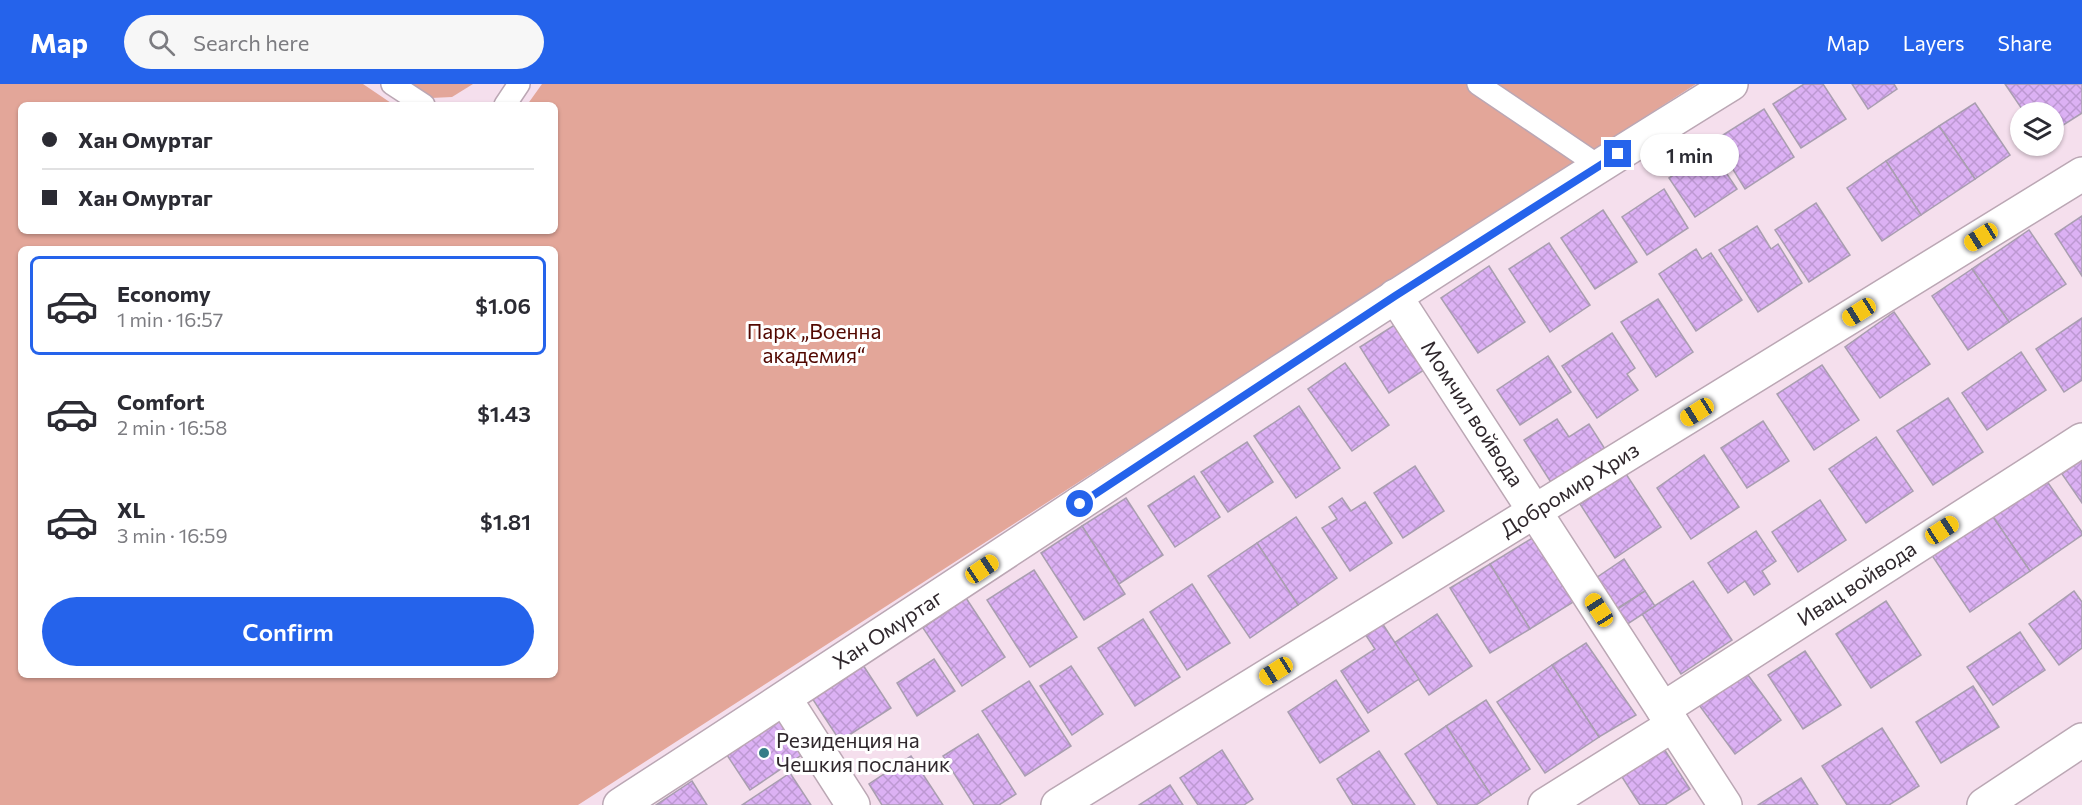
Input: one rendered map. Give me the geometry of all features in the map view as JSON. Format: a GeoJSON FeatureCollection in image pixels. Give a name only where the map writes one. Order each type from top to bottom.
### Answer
{"type":"FeatureCollection","features":[{"type":"Feature","properties":{"kind":"street","name":"Хан Омуртаг"},"geometry":{"type":"LineString","coordinates":[[620,805],[785,699],[1395,296],[1731,84]]}},
{"type":"Feature","properties":{"kind":"street","name":"Добромир Хриз"},"geometry":{"type":"LineString","coordinates":[[1058,805],[2082,174]]}},
{"type":"Feature","properties":{"kind":"street","name":"Момчил войвода"},"geometry":{"type":"LineString","coordinates":[[1395,296],[1725,805]]}},
{"type":"Feature","properties":{"kind":"street","name":"Ивац войвода"},"geometry":{"type":"LineString","coordinates":[[1545,805],[1668,717],[2082,440]]}},
{"type":"Feature","properties":{"kind":"street"},"geometry":{"type":"LineString","coordinates":[[785,699],[853,805]]}},
{"type":"Feature","properties":{"kind":"street"},"geometry":{"type":"LineString","coordinates":[[1984,805],[2082,740]]}},
{"type":"Feature","properties":{"kind":"lane"},"geometry":{"type":"LineString","coordinates":[[392,84],[419,102]]}},
{"type":"Feature","properties":{"kind":"lane"},"geometry":{"type":"LineString","coordinates":[[507,102],[519,84]]}},
{"type":"Feature","properties":{"kind":"lane"},"geometry":{"type":"LineString","coordinates":[[1478,84],[1599,166]]}},
{"type":"Feature","properties":{"kind":"green space","name":"Парк „Военна академия“"},"geometry":{"type":"Polygon","coordinates":[[[0,84],[363,84],[390,102],[18,102],[18,234],[558,234],[558,102],[529,102],[542,84],[1696,84],[578,805],[0,805],[0,84]]]}},
{"type":"Feature","properties":{"kind":"green space"},"geometry":{"type":"Polygon","coordinates":[[[411,84],[473,84],[452,97],[431,98],[411,84]]]}},
{"type":"Feature","properties":{"kind":"building"},"geometry":{"type":"Polygon","coordinates":[[[1804,84],[1823,84],[1846,119],[1801,148],[1773,104],[1804,84]]]}},
{"type":"Feature","properties":{"kind":"building"},"geometry":{"type":"Polygon","coordinates":[[[1852,84],[1894,84],[1897,89],[1868,109],[1852,84]]]}},
{"type":"Feature","properties":{"kind":"building"},"geometry":{"type":"Polygon","coordinates":[[[2005,84],[2082,84],[2082,113],[2064,125],[2064,102],[2017,102],[2005,84]]]}},
{"type":"Feature","properties":{"kind":"building"},"geometry":{"type":"Polygon","coordinates":[[[1975,103],[2010,155],[1975,179],[1939,126],[1975,103]]]}},
{"type":"Feature","properties":{"kind":"building"},"geometry":{"type":"Polygon","coordinates":[[[1764,109],[1794,157],[1745,189],[1715,140],[1764,109]]]}},
{"type":"Feature","properties":{"kind":"building"},"geometry":{"type":"Polygon","coordinates":[[[1939,126],[1975,179],[1921,215],[1886,161],[1939,126]]]}},
{"type":"Feature","properties":{"kind":"building"},"geometry":{"type":"Polygon","coordinates":[[[1711,150],[1737,189],[1695,217],[1669,178],[1711,150]]]}},
{"type":"Feature","properties":{"kind":"building"},"geometry":{"type":"Polygon","coordinates":[[[1886,161],[1921,215],[1882,241],[1847,188],[1886,161]]]}},
{"type":"Feature","properties":{"kind":"building"},"geometry":{"type":"Polygon","coordinates":[[[1664,189],[1688,228],[1647,255],[1622,217],[1664,189]]]}},
{"type":"Feature","properties":{"kind":"building"},"geometry":{"type":"Polygon","coordinates":[[[1816,203],[1850,255],[1809,282],[1775,230],[1816,203]]]}},
{"type":"Feature","properties":{"kind":"building"},"geometry":{"type":"Polygon","coordinates":[[[1603,210],[1637,262],[1595,289],[1561,238],[1603,210]]]}},
{"type":"Feature","properties":{"kind":"building"},"geometry":{"type":"Polygon","coordinates":[[[2082,216],[2082,276],[2055,234],[2082,216]]]}},
{"type":"Feature","properties":{"kind":"building"},"geometry":{"type":"Polygon","coordinates":[[[1757,226],[1771,249],[1778,244],[1802,283],[1758,312],[1719,250],[1757,226]]]}},
{"type":"Feature","properties":{"kind":"building"},"geometry":{"type":"Polygon","coordinates":[[[2029,230],[2066,284],[2009,322],[1972,269],[2029,230]]]}},
{"type":"Feature","properties":{"kind":"building"},"geometry":{"type":"Polygon","coordinates":[[[1549,243],[1590,305],[1550,332],[1509,269],[1549,243]]]}},
{"type":"Feature","properties":{"kind":"building"},"geometry":{"type":"Polygon","coordinates":[[[1696,249],[1702,259],[1711,253],[1742,300],[1696,331],[1659,274],[1696,249]]]}},
{"type":"Feature","properties":{"kind":"building"},"geometry":{"type":"Polygon","coordinates":[[[1489,266],[1525,322],[1478,353],[1441,298],[1489,266]]]}},
{"type":"Feature","properties":{"kind":"building"},"geometry":{"type":"Polygon","coordinates":[[[1972,269],[2009,322],[1968,350],[1932,296],[1972,269]]]}},
{"type":"Feature","properties":{"kind":"building"},"geometry":{"type":"Polygon","coordinates":[[[1658,299],[1693,352],[1656,377],[1621,322],[1658,299]]]}},
{"type":"Feature","properties":{"kind":"building"},"geometry":{"type":"Polygon","coordinates":[[[1894,312],[1930,364],[1880,398],[1845,347],[1894,312]]]}},
{"type":"Feature","properties":{"kind":"building"},"geometry":{"type":"Polygon","coordinates":[[[2082,318],[2082,380],[2064,392],[2036,349],[2082,318]]]}},
{"type":"Feature","properties":{"kind":"building"},"geometry":{"type":"Polygon","coordinates":[[[1404,319],[1433,364],[1389,393],[1360,347],[1404,319]]]}},
{"type":"Feature","properties":{"kind":"building"},"geometry":{"type":"Polygon","coordinates":[[[1612,333],[1635,368],[1627,374],[1638,390],[1597,418],[1562,366],[1612,333]]]}},
{"type":"Feature","properties":{"kind":"building"},"geometry":{"type":"Polygon","coordinates":[[[2021,352],[2046,390],[1987,430],[1962,393],[2021,352]]]}},
{"type":"Feature","properties":{"kind":"building"},"geometry":{"type":"Polygon","coordinates":[[[1548,356],[1571,392],[1520,425],[1497,390],[1548,356]]]}},
{"type":"Feature","properties":{"kind":"building"},"geometry":{"type":"Polygon","coordinates":[[[1345,363],[1389,425],[1352,451],[1308,389],[1345,363]]]}},
{"type":"Feature","properties":{"kind":"building"},"geometry":{"type":"Polygon","coordinates":[[[1822,365],[1859,420],[1814,450],[1777,394],[1822,365]]]}},
{"type":"Feature","properties":{"kind":"building"},"geometry":{"type":"Polygon","coordinates":[[[1948,398],[1983,452],[1933,485],[1897,431],[1948,398]]]}},
{"type":"Feature","properties":{"kind":"building"},"geometry":{"type":"Polygon","coordinates":[[[1299,406],[1340,468],[1296,498],[1254,436],[1299,406]]]}},
{"type":"Feature","properties":{"kind":"building"},"geometry":{"type":"Polygon","coordinates":[[[1557,419],[1569,437],[1589,424],[1605,449],[1552,484],[1524,440],[1557,419]]]}},
{"type":"Feature","properties":{"kind":"building"},"geometry":{"type":"Polygon","coordinates":[[[1763,421],[1789,461],[1747,488],[1721,448],[1763,421]]]}},
{"type":"Feature","properties":{"kind":"building"},"geometry":{"type":"Polygon","coordinates":[[[1876,437],[1913,491],[1866,523],[1829,469],[1876,437]]]}},
{"type":"Feature","properties":{"kind":"building"},"geometry":{"type":"Polygon","coordinates":[[[1247,442],[1273,482],[1228,512],[1201,472],[1247,442]]]}},
{"type":"Feature","properties":{"kind":"building"},"geometry":{"type":"Polygon","coordinates":[[[1704,455],[1739,507],[1691,539],[1657,488],[1704,455]]]}},
{"type":"Feature","properties":{"kind":"building"},"geometry":{"type":"Polygon","coordinates":[[[2082,459],[2082,503],[2062,474],[2082,459]]]}},
{"type":"Feature","properties":{"kind":"building"},"geometry":{"type":"Polygon","coordinates":[[[1415,466],[1444,511],[1403,538],[1374,493],[1415,466]]]}},
{"type":"Feature","properties":{"kind":"building"},"geometry":{"type":"Polygon","coordinates":[[[1626,474],[1661,527],[1615,558],[1580,504],[1626,474]]]}},
{"type":"Feature","properties":{"kind":"building"},"geometry":{"type":"Polygon","coordinates":[[[1194,476],[1220,517],[1175,547],[1148,506],[1194,476]]]}},
{"type":"Feature","properties":{"kind":"building"},"geometry":{"type":"Polygon","coordinates":[[[2044,477],[2082,535],[2030,571],[1991,514],[2044,477]]]}},
{"type":"Feature","properties":{"kind":"building"},"geometry":{"type":"Polygon","coordinates":[[[1126,498],[1163,555],[1119,584],[1082,526],[1126,498]]]}},
{"type":"Feature","properties":{"kind":"building"},"geometry":{"type":"Polygon","coordinates":[[[1342,498],[1351,511],[1365,502],[1392,543],[1350,571],[1322,528],[1337,519],[1329,507],[1342,498]]]}},
{"type":"Feature","properties":{"kind":"building"},"geometry":{"type":"Polygon","coordinates":[[[1820,500],[1846,540],[1798,572],[1772,532],[1820,500]]]}},
{"type":"Feature","properties":{"kind":"building"},"geometry":{"type":"Polygon","coordinates":[[[1991,514],[2030,571],[1970,612],[1931,554],[1991,514]]]}},
{"type":"Feature","properties":{"kind":"building"},"geometry":{"type":"Polygon","coordinates":[[[1296,517],[1337,578],[1298,605],[1257,543],[1296,517]]]}},
{"type":"Feature","properties":{"kind":"building"},"geometry":{"type":"Polygon","coordinates":[[[1082,526],[1125,594],[1084,620],[1041,553],[1082,526]]]}},
{"type":"Feature","properties":{"kind":"building"},"geometry":{"type":"Polygon","coordinates":[[[1756,531],[1776,561],[1762,571],[1770,584],[1754,595],[1745,581],[1728,593],[1708,563],[1756,531]]]}},
{"type":"Feature","properties":{"kind":"building"},"geometry":{"type":"Polygon","coordinates":[[[1539,534],[1578,599],[1530,629],[1490,564],[1539,534]]]}},
{"type":"Feature","properties":{"kind":"building"},"geometry":{"type":"Polygon","coordinates":[[[1257,543],[1298,605],[1250,638],[1208,576],[1257,543]]]}},
{"type":"Feature","properties":{"kind":"building"},"geometry":{"type":"Polygon","coordinates":[[[1624,559],[1645,591],[1613,611],[1593,580],[1624,559]]]}},
{"type":"Feature","properties":{"kind":"building"},"geometry":{"type":"Polygon","coordinates":[[[1490,564],[1530,629],[1490,653],[1450,588],[1490,564]]]}},
{"type":"Feature","properties":{"kind":"building"},"geometry":{"type":"Polygon","coordinates":[[[1034,570],[1077,637],[1030,667],[987,600],[1034,570]]]}},
{"type":"Feature","properties":{"kind":"building"},"geometry":{"type":"Polygon","coordinates":[[[1693,581],[1732,640],[1681,674],[1642,614],[1693,581]]]}},
{"type":"Feature","properties":{"kind":"building"},"geometry":{"type":"Polygon","coordinates":[[[1192,584],[1230,643],[1187,670],[1150,612],[1192,584]]]}},
{"type":"Feature","properties":{"kind":"building"},"geometry":{"type":"Polygon","coordinates":[[[1645,591],[1655,606],[1626,625],[1616,610],[1645,591]]]}},
{"type":"Feature","properties":{"kind":"building"},"geometry":{"type":"Polygon","coordinates":[[[2074,591],[2082,602],[2082,648],[2059,665],[2029,624],[2074,591]]]}},
{"type":"Feature","properties":{"kind":"building"},"geometry":{"type":"Polygon","coordinates":[[[966,598],[1005,657],[962,686],[923,628],[966,598]]]}},
{"type":"Feature","properties":{"kind":"building"},"geometry":{"type":"Polygon","coordinates":[[[1886,601],[1921,655],[1871,688],[1836,634],[1886,601]]]}},
{"type":"Feature","properties":{"kind":"building"},"geometry":{"type":"Polygon","coordinates":[[[1437,614],[1472,666],[1429,695],[1394,643],[1437,614]]]}},
{"type":"Feature","properties":{"kind":"building"},"geometry":{"type":"Polygon","coordinates":[[[1143,619],[1180,677],[1135,706],[1098,648],[1143,619]]]}},
{"type":"Feature","properties":{"kind":"building"},"geometry":{"type":"Polygon","coordinates":[[[1382,623],[1419,679],[1368,713],[1341,671],[1375,649],[1365,634],[1382,623]]]}},
{"type":"Feature","properties":{"kind":"building"},"geometry":{"type":"Polygon","coordinates":[[[2020,632],[2045,670],[1993,705],[1967,667],[2020,632]]]}},
{"type":"Feature","properties":{"kind":"building"},"geometry":{"type":"Polygon","coordinates":[[[1586,643],[1636,715],[1599,737],[1552,665],[1586,643]]]}},
{"type":"Feature","properties":{"kind":"building"},"geometry":{"type":"Polygon","coordinates":[[[1805,651],[1841,705],[1803,729],[1768,675],[1805,651]]]}},
{"type":"Feature","properties":{"kind":"building"},"geometry":{"type":"Polygon","coordinates":[[[934,659],[955,691],[917,716],[897,683],[934,659]]]}},
{"type":"Feature","properties":{"kind":"building"},"geometry":{"type":"Polygon","coordinates":[[[861,662],[891,708],[840,741],[810,695],[861,662]]]}},
{"type":"Feature","properties":{"kind":"building"},"geometry":{"type":"Polygon","coordinates":[[[1552,665],[1599,737],[1545,773],[1497,702],[1552,665]]]}},
{"type":"Feature","properties":{"kind":"building"},"geometry":{"type":"Polygon","coordinates":[[[1071,666],[1103,714],[1072,735],[1040,686],[1071,666]]]}},
{"type":"Feature","properties":{"kind":"building"},"geometry":{"type":"Polygon","coordinates":[[[1745,671],[1781,720],[1735,754],[1699,705],[1745,671]]]}},
{"type":"Feature","properties":{"kind":"building"},"geometry":{"type":"Polygon","coordinates":[[[1336,680],[1369,731],[1320,763],[1288,712],[1336,680]]]}},
{"type":"Feature","properties":{"kind":"building"},"geometry":{"type":"Polygon","coordinates":[[[1029,681],[1071,746],[1025,776],[982,711],[1029,681]]]}},
{"type":"Feature","properties":{"kind":"building"},"geometry":{"type":"Polygon","coordinates":[[[1973,686],[1999,727],[1941,763],[1916,722],[1973,686]]]}},
{"type":"Feature","properties":{"kind":"building"},"geometry":{"type":"Polygon","coordinates":[[[1486,700],[1530,769],[1491,795],[1446,726],[1486,700]]]}},
{"type":"Feature","properties":{"kind":"building","name":"Резиденция на Чешкия посланик"},"geometry":{"type":"Polygon","coordinates":[[[778,716],[803,754],[750,790],[725,752],[778,716]]]}},
{"type":"Feature","properties":{"kind":"building"},"geometry":{"type":"Polygon","coordinates":[[[1446,726],[1491,795],[1476,805],[1438,805],[1405,754],[1446,726]]]}},
{"type":"Feature","properties":{"kind":"building"},"geometry":{"type":"Polygon","coordinates":[[[1882,728],[1919,786],[1889,805],[1847,805],[1822,766],[1882,728]]]}},
{"type":"Feature","properties":{"kind":"building"},"geometry":{"type":"Polygon","coordinates":[[[978,734],[1016,794],[999,805],[974,805],[943,756],[978,734]]]}},
{"type":"Feature","properties":{"kind":"building"},"geometry":{"type":"Polygon","coordinates":[[[1664,749],[1690,789],[1665,805],[1640,805],[1622,777],[1664,749]]]}},
{"type":"Feature","properties":{"kind":"building"},"geometry":{"type":"Polygon","coordinates":[[[1222,750],[1253,799],[1244,805],[1198,805],[1180,778],[1222,750]]]}},
{"type":"Feature","properties":{"kind":"building"},"geometry":{"type":"Polygon","coordinates":[[[1379,751],[1415,805],[1353,805],[1337,779],[1379,751]]]}},
{"type":"Feature","properties":{"kind":"building"},"geometry":{"type":"Polygon","coordinates":[[[911,756],[943,805],[882,805],[869,784],[911,756]]]}},
{"type":"Feature","properties":{"kind":"building"},"geometry":{"type":"Polygon","coordinates":[[[790,773],[811,805],[742,805],[790,773]]]}},
{"type":"Feature","properties":{"kind":"building"},"geometry":{"type":"Polygon","coordinates":[[[1801,778],[1818,805],[1758,805],[1801,778]]]}},
{"type":"Feature","properties":{"kind":"building"},"geometry":{"type":"Polygon","coordinates":[[[692,781],[707,805],[656,805],[692,781]]]}},
{"type":"Feature","properties":{"kind":"building"},"geometry":{"type":"Polygon","coordinates":[[[1170,785],[1183,805],[1139,805],[1170,785]]]}},
{"type":"Feature","properties":{"kind":"place","name":"Резиденция на Чешкия посланик"},"geometry":{"type":"Point","coordinates":[764,753]}},
{"type":"Feature","properties":{"kind":"route"},"geometry":{"type":"LineString","coordinates":[[1080,504],[1395,296],[1618,154]]}}]}
